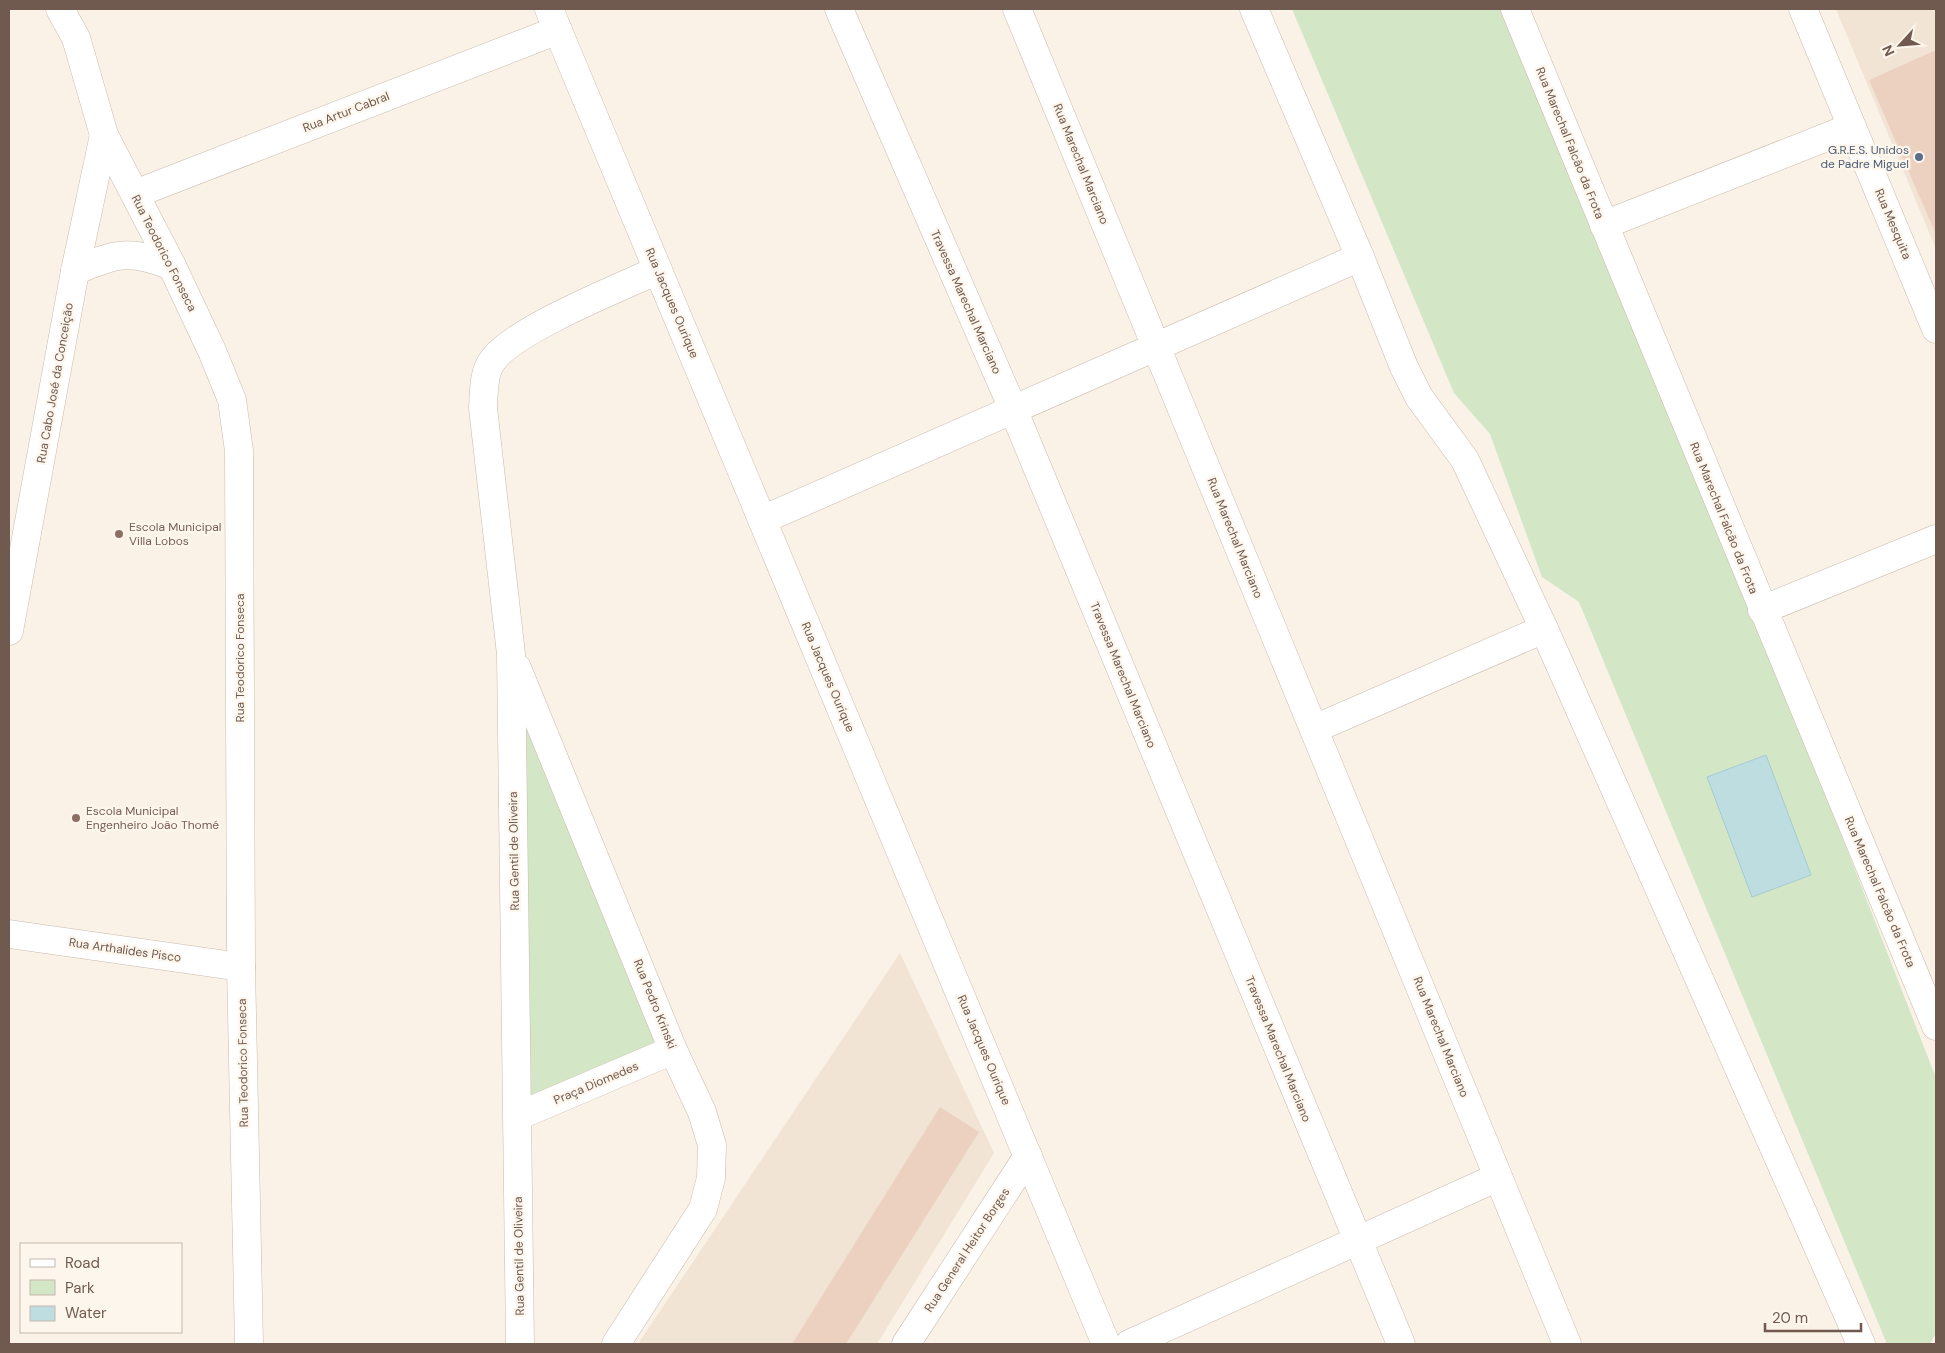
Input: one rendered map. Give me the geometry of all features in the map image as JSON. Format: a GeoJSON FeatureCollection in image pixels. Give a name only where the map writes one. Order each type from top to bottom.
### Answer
{"type":"FeatureCollection","features":[{"type":"Feature","properties":{"kind":"street","name":"Rua Teodorico Fonseca"},"geometry":{"type":"LineString","coordinates":[[60,9],[76,38],[104,135],[172,266],[212,351],[232,400],[239,450],[241,967],[249,1344]]}},
{"type":"Feature","properties":{"kind":"street","name":"Travessa Marechal Marciano"},"geometry":{"type":"LineString","coordinates":[[838,9],[1013,408],[1401,1344]]}},
{"type":"Feature","properties":{"kind":"street","name":"Rua Marechal Marciano"},"geometry":{"type":"LineString","coordinates":[[1017,9],[1567,1344]]}},
{"type":"Feature","properties":{"kind":"street"},"geometry":{"type":"LineString","coordinates":[[1254,9],[1360,257],[1404,367],[1419,397],[1465,460],[1544,629],[1860,1344]]}},
{"type":"Feature","properties":{"kind":"street","name":"Rua Marechal Falcão da Frota"},"geometry":{"type":"LineString","coordinates":[[1515,9],[1762,610],[1936,1026]]}},
{"type":"Feature","properties":{"kind":"street","name":"Rua Mesquita"},"geometry":{"type":"LineString","coordinates":[[1803,9],[1936,329]]}},
{"type":"Feature","properties":{"kind":"street","name":"Rua Artur Cabral"},"geometry":{"type":"LineString","coordinates":[[134,194],[553,20]]}},
{"type":"Feature","properties":{"kind":"street","name":"Rua Jacques Ourique"},"geometry":{"type":"LineString","coordinates":[[553,20],[1106,1344]]}},
{"type":"Feature","properties":{"kind":"street"},"geometry":{"type":"LineString","coordinates":[[1604,225],[1852,127]]}},
{"type":"Feature","properties":{"kind":"street","name":"Rua Cabo José da Conceição"},"geometry":{"type":"LineString","coordinates":[[9,632],[75,271],[104,135]]}},
{"type":"Feature","properties":{"kind":"street"},"geometry":{"type":"LineString","coordinates":[[75,271],[100,260],[122,254],[147,256],[172,266]]}},
{"type":"Feature","properties":{"kind":"street"},"geometry":{"type":"LineString","coordinates":[[762,520],[1360,257]]}},
{"type":"Feature","properties":{"kind":"street","name":"Rua Gentil de Oliveira"},"geometry":{"type":"LineString","coordinates":[[520,1344],[511,654],[483,408],[484,384],[492,360],[518,338],[658,270]]}},
{"type":"Feature","properties":{"kind":"street"},"geometry":{"type":"LineString","coordinates":[[1762,610],[1936,539]]}},
{"type":"Feature","properties":{"kind":"street"},"geometry":{"type":"LineString","coordinates":[[1314,730],[1544,629]]}},
{"type":"Feature","properties":{"kind":"street","name":"Rua Pedro Krinski"},"geometry":{"type":"LineString","coordinates":[[511,654],[674,1050],[702,1112],[712,1145],[711,1178],[704,1209],[616,1344]]}},
{"type":"Feature","properties":{"kind":"street","name":"Rua Arthalides Pisco"},"geometry":{"type":"LineString","coordinates":[[9,934],[241,967]]}},
{"type":"Feature","properties":{"kind":"street","name":"Praça Diomedes"},"geometry":{"type":"LineString","coordinates":[[518,1116],[674,1050]]}},
{"type":"Feature","properties":{"kind":"street","name":"Rua General Heitor Borges"},"geometry":{"type":"LineString","coordinates":[[906,1344],[1028,1156]]}},
{"type":"Feature","properties":{"kind":"street"},"geometry":{"type":"LineString","coordinates":[[1128,1344],[1498,1177]]}},
{"type":"Feature","properties":{"kind":"shaded area"},"geometry":{"type":"Polygon","coordinates":[[[1836,9],[1936,9],[1936,51],[1869,80],[1936,235],[1936,249],[1836,9]]]}},
{"type":"Feature","properties":{"kind":"shaded area"},"geometry":{"type":"Polygon","coordinates":[[[900,953],[994,1153],[877,1344],[638,1344],[900,953]]]}},
{"type":"Feature","properties":{"kind":"green space"},"geometry":{"type":"Polygon","coordinates":[[[1292,9],[1506,9],[1604,225],[1936,1078],[1936,1333],[1930,1344],[1887,1344],[1579,602],[1542,577],[1490,434],[1454,393],[1292,9]]]}},
{"type":"Feature","properties":{"kind":"green space"},"geometry":{"type":"Polygon","coordinates":[[[511,654],[673,1050],[518,1116],[511,654]]]}},
{"type":"Feature","properties":{"kind":"water"},"geometry":{"type":"Polygon","coordinates":[[[1766,755],[1811,875],[1752,897],[1707,777],[1766,755]]]}},
{"type":"Feature","properties":{"kind":"building","name":"G.R.E.S. Unidos de Padre Miguel"},"geometry":{"type":"Polygon","coordinates":[[[1936,50],[1936,235],[1869,80],[1936,50]]]}},
{"type":"Feature","properties":{"kind":"building"},"geometry":{"type":"Polygon","coordinates":[[[940,1107],[979,1132],[846,1344],[792,1344],[940,1107]]]}},
{"type":"Feature","properties":{"kind":"place","name":"G.R.E.S. Unidos de Padre Miguel"},"geometry":{"type":"Point","coordinates":[1919,157]}},
{"type":"Feature","properties":{"kind":"place","name":"Escola Municipal Villa Lobos"},"geometry":{"type":"Point","coordinates":[119,534]}},
{"type":"Feature","properties":{"kind":"place","name":"Escola Municipal Engenheiro João Thomé"},"geometry":{"type":"Point","coordinates":[76,818]}}]}
